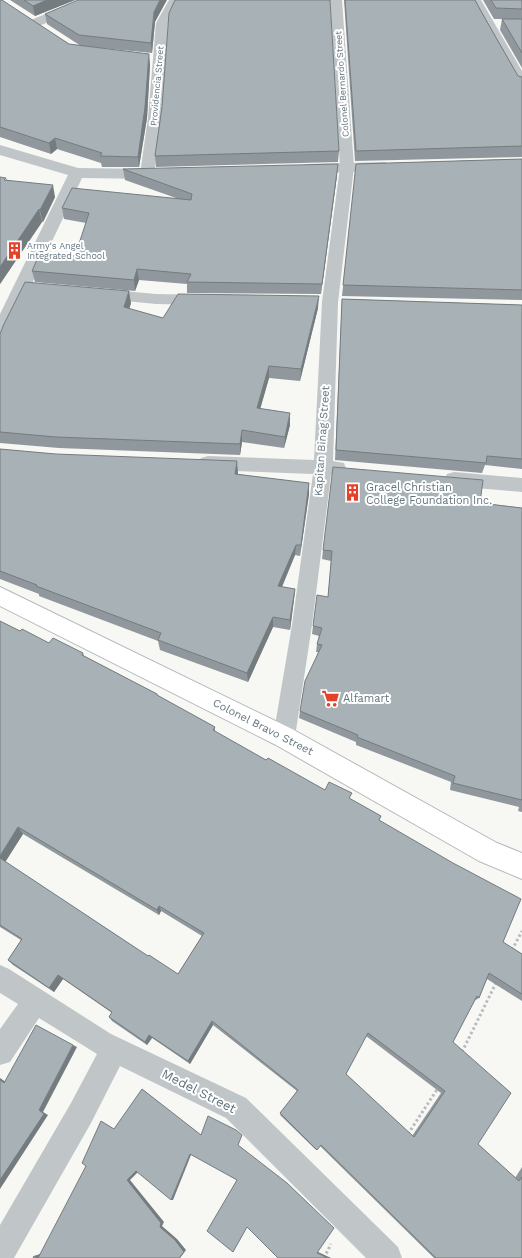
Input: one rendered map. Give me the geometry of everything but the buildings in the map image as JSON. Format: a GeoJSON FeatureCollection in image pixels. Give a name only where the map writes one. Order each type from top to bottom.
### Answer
{"type":"FeatureCollection","features":[{"type":"Feature","properties":{"kind":"main road","name":"Colonel Bravo Street"},"geometry":{"type":"LineString","coordinates":[[0,596],[284,737],[488,852],[522,866]]}},
{"type":"Feature","properties":{"kind":"street"},"geometry":{"type":"LineString","coordinates":[[35,23],[90,0]]}},
{"type":"Feature","properties":{"kind":"street","name":"Providencia Street"},"geometry":{"type":"LineString","coordinates":[[147,174],[155,118],[162,23],[175,0]]}},
{"type":"Feature","properties":{"kind":"street","name":"Colonel Bernardo Street"},"geometry":{"type":"LineString","coordinates":[[336,0],[348,167]]}},
{"type":"Feature","properties":{"kind":"street"},"geometry":{"type":"LineString","coordinates":[[475,0],[487,24],[522,84]]}},
{"type":"Feature","properties":{"kind":"street"},"geometry":{"type":"LineString","coordinates":[[24,16],[48,32]]}},
{"type":"Feature","properties":{"kind":"street"},"geometry":{"type":"LineString","coordinates":[[487,24],[501,24]]}},
{"type":"Feature","properties":{"kind":"street"},"geometry":{"type":"LineString","coordinates":[[144,58],[160,60]]}},
{"type":"Feature","properties":{"kind":"street"},"geometry":{"type":"LineString","coordinates":[[0,150],[77,173],[170,173]]}},
{"type":"Feature","properties":{"kind":"street"},"geometry":{"type":"LineString","coordinates":[[293,169],[403,166]]}},
{"type":"Feature","properties":{"kind":"street","name":"Kapitan Binag Street"},"geometry":{"type":"LineString","coordinates":[[284,737],[302,625],[323,467],[330,302],[348,167]]}},
{"type":"Feature","properties":{"kind":"street"},"geometry":{"type":"LineString","coordinates":[[0,332],[30,288],[77,173]]}},
{"type":"Feature","properties":{"kind":"street"},"geometry":{"type":"LineString","coordinates":[[85,293],[156,299],[219,300]]}},
{"type":"Feature","properties":{"kind":"street"},"geometry":{"type":"LineString","coordinates":[[187,462],[323,467],[355,470]]}},
{"type":"Feature","properties":{"kind":"street"},"geometry":{"type":"LineString","coordinates":[[434,477],[522,486]]}},
{"type":"Feature","properties":{"kind":"street","name":"Medel Street"},"geometry":{"type":"LineString","coordinates":[[0,978],[35,1002],[114,1049],[236,1108],[387,1258]]}},
{"type":"Feature","properties":{"kind":"street"},"geometry":{"type":"LineString","coordinates":[[0,1052],[35,1002]]}},
{"type":"Feature","properties":{"kind":"street"},"geometry":{"type":"LineString","coordinates":[[0,1253],[81,1113],[114,1049]]}},
{"type":"Feature","properties":{"kind":"path"},"geometry":{"type":"LineString","coordinates":[[510,955],[522,931]]}},
{"type":"Feature","properties":{"kind":"path"},"geometry":{"type":"LineString","coordinates":[[458,1058],[467,1044],[497,982]]}},
{"type":"Feature","properties":{"kind":"path"},"geometry":{"type":"LineString","coordinates":[[406,1136],[441,1084]]}},
{"type":"Feature","properties":{"kind":"path"},"geometry":{"type":"LineString","coordinates":[[324,1258],[345,1215]]}},
{"type":"Feature","properties":{"kind":"place","name":"Army's Angel Integrated School"},"geometry":{"type":"Point","coordinates":[14,251]}},
{"type":"Feature","properties":{"kind":"place","name":"Gracel Christian College Foundation Inc."},"geometry":{"type":"Point","coordinates":[353,493]}},
{"type":"Feature","properties":{"kind":"place","name":"Alfamart"},"geometry":{"type":"Point","coordinates":[330,698]}}]}
